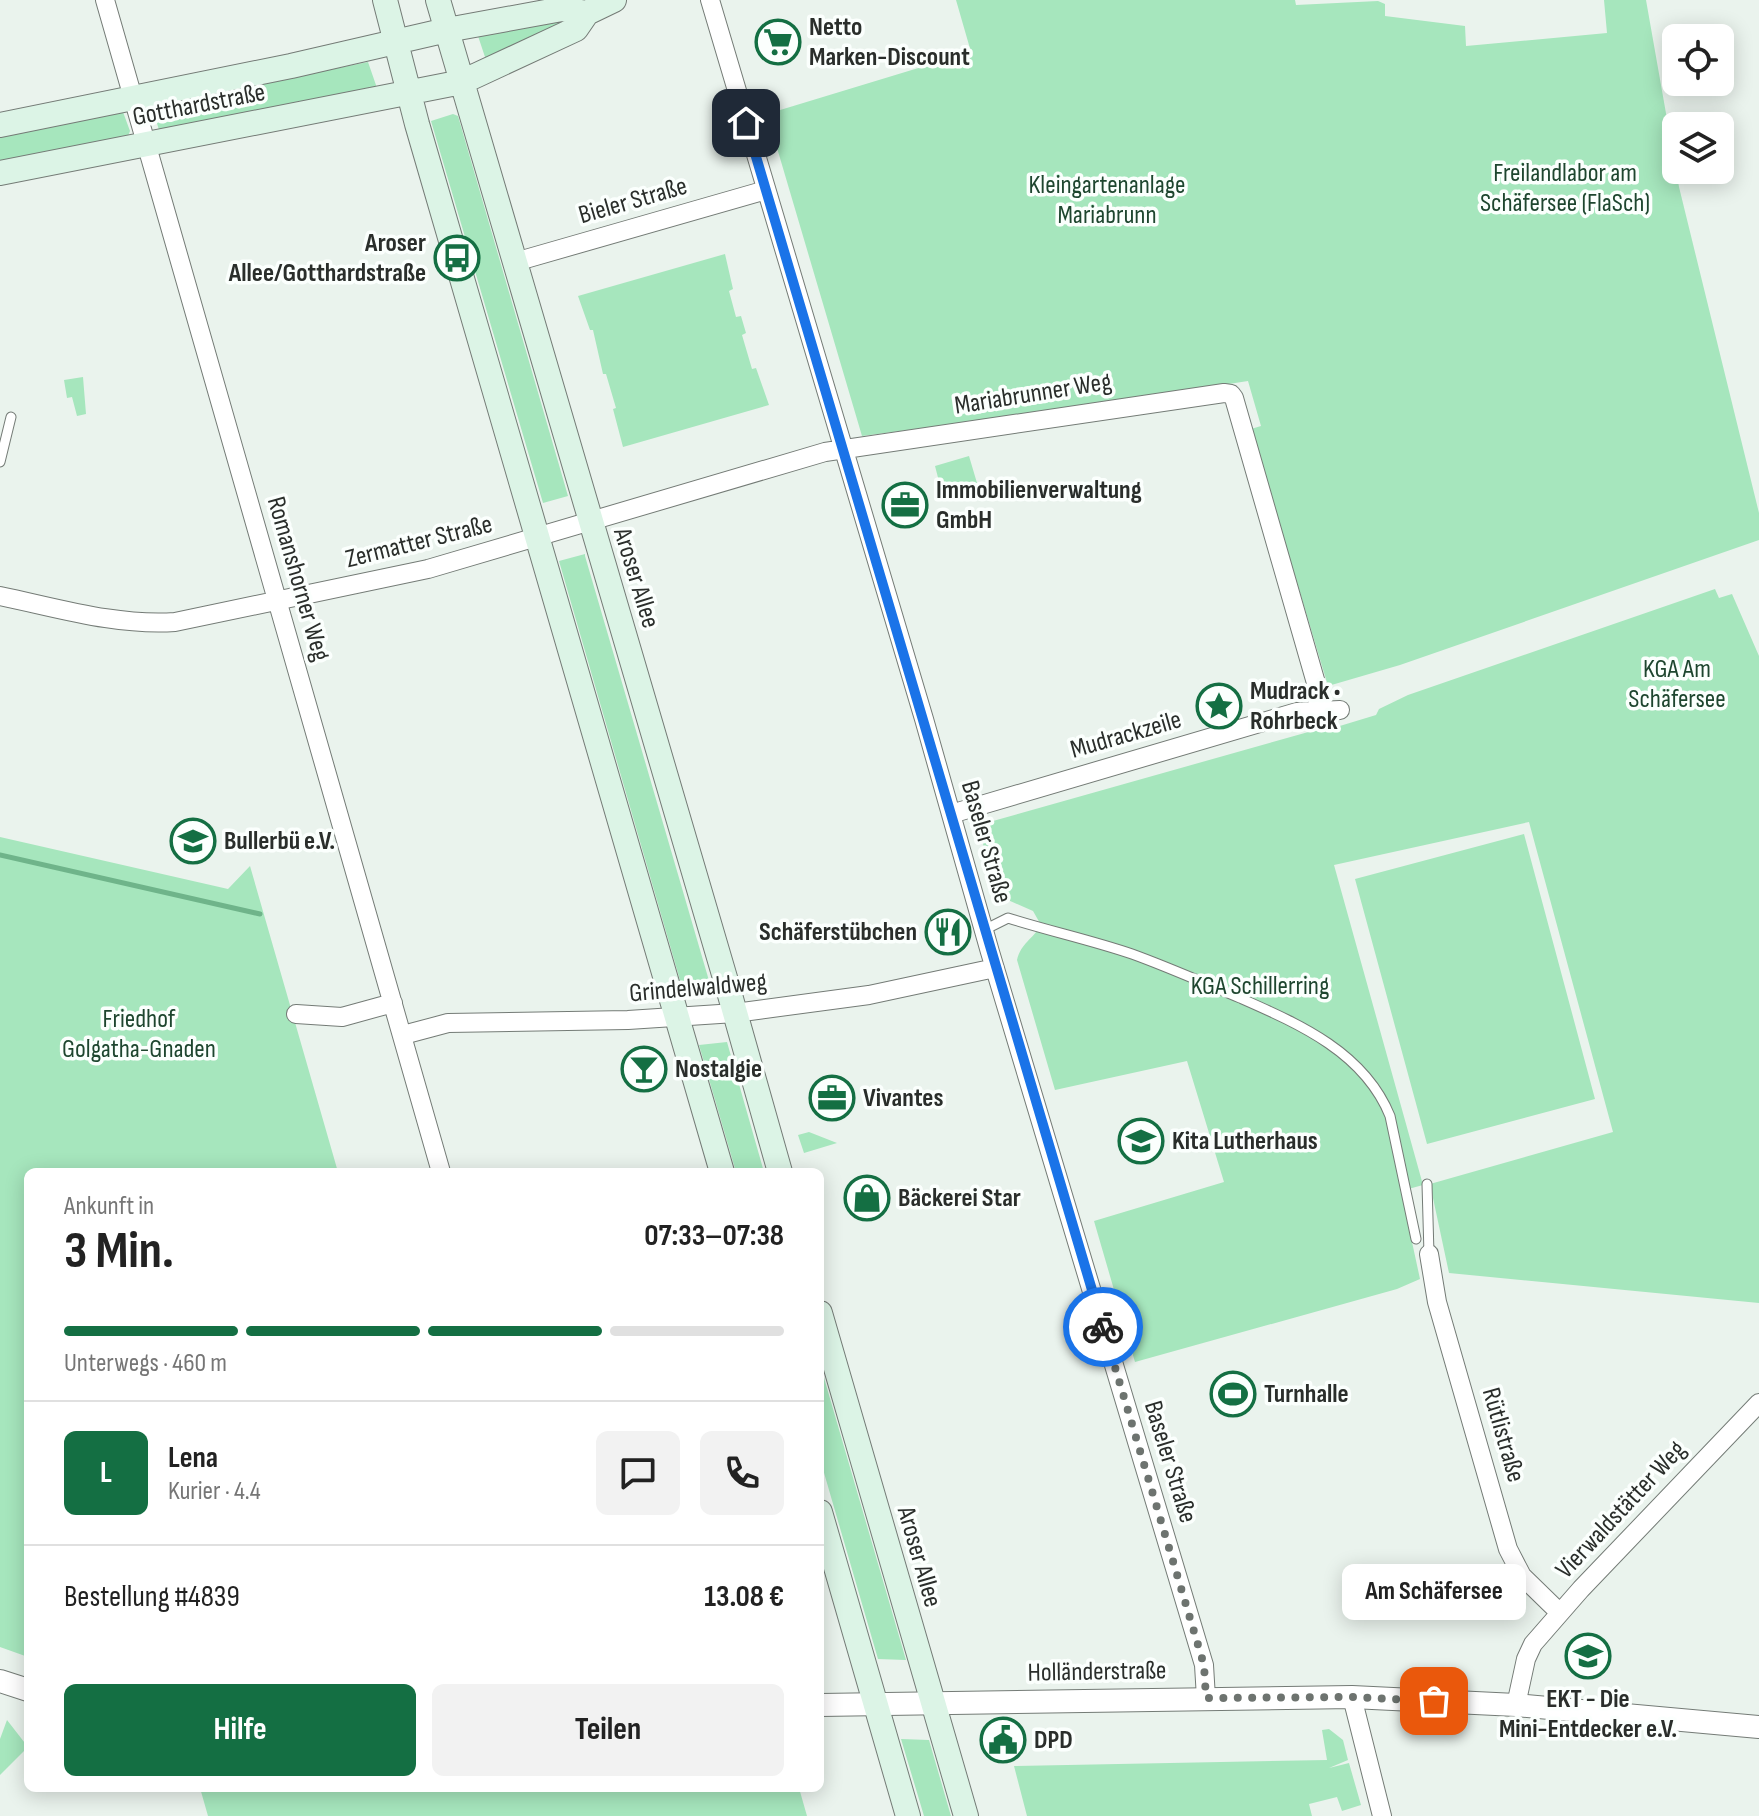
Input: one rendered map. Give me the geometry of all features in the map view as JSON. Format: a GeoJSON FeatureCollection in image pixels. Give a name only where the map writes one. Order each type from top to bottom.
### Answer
{"type":"FeatureCollection","features":[{"type":"Feature","properties":{"kind":"main road"},"geometry":{"type":"LineString","coordinates":[[385,0],[409,93],[721,1168]]}},
{"type":"Feature","properties":{"kind":"main road","name":"Aroser Allee"},"geometry":{"type":"LineString","coordinates":[[438,0],[779,1168]]}},
{"type":"Feature","properties":{"kind":"main road"},"geometry":{"type":"LineString","coordinates":[[587,13],[614,0]]}},
{"type":"Feature","properties":{"kind":"main road","name":"Gotthardstraße"},"geometry":{"type":"LineString","coordinates":[[0,125],[447,30],[562,9],[587,13],[576,29],[462,82],[0,173]]}},
{"type":"Feature","properties":{"kind":"main road","name":"Aroser Allee"},"geometry":{"type":"LineString","coordinates":[[824,1327],[966,1816]]}},
{"type":"Feature","properties":{"kind":"main road"},"geometry":{"type":"LineString","coordinates":[[824,1526],[908,1816]]}},
{"type":"Feature","properties":{"kind":"street","name":"Romanshorner Weg"},"geometry":{"type":"LineString","coordinates":[[105,0],[440,1168]]}},
{"type":"Feature","properties":{"kind":"street","name":"Baseler Straße"},"geometry":{"type":"LineString","coordinates":[[710,0],[1204,1665],[1206,1698]]}},
{"type":"Feature","properties":{"kind":"street","name":"Bieler Straße"},"geometry":{"type":"LineString","coordinates":[[515,262],[766,190]]}},
{"type":"Feature","properties":{"kind":"street","name":"Mariabrunner Weg"},"geometry":{"type":"LineString","coordinates":[[843,450],[1231,394],[1318,690],[1317,712]]}},
{"type":"Feature","properties":{"kind":"street","name":"Zermatter Straße"},"geometry":{"type":"LineString","coordinates":[[0,596],[117,621],[143,624],[175,622],[428,569],[825,452],[843,450]]}},
{"type":"Feature","properties":{"kind":"street","name":"Mudrackzeile"},"geometry":{"type":"LineString","coordinates":[[951,814],[1297,712],[1340,710]]}},
{"type":"Feature","properties":{"kind":"street","name":"Grindelwaldweg"},"geometry":{"type":"LineString","coordinates":[[403,1035],[448,1023],[677,1018],[735,1013],[869,995],[995,968]]}},
{"type":"Feature","properties":{"kind":"street"},"geometry":{"type":"LineString","coordinates":[[296,1014],[342,1017],[393,1003]]}},
{"type":"Feature","properties":{"kind":"street","name":"Rütlistraße"},"geometry":{"type":"LineString","coordinates":[[1429,1254],[1437,1302],[1508,1549],[1522,1576],[1560,1613]]}},
{"type":"Feature","properties":{"kind":"street","name":"Vierwaldstätter Weg"},"geometry":{"type":"LineString","coordinates":[[1516,1705],[1530,1650],[1560,1613],[1759,1403]]}},
{"type":"Feature","properties":{"kind":"street"},"geometry":{"type":"LineString","coordinates":[[2,1687],[24,1690]]}},
{"type":"Feature","properties":{"kind":"street"},"geometry":{"type":"LineString","coordinates":[[1352,1697],[1382,1816]]}},
{"type":"Feature","properties":{"kind":"street","name":"Holländerstraße"},"geometry":{"type":"LineString","coordinates":[[824,1705],[1352,1697],[1516,1705],[1759,1727]]}},
{"type":"Feature","properties":{"kind":"lane"},"geometry":{"type":"LineString","coordinates":[[0,462],[11,417]]}},
{"type":"Feature","properties":{"kind":"lane"},"geometry":{"type":"LineString","coordinates":[[984,930],[1008,918],[1131,953],[1314,1032],[1366,1076],[1383,1099],[1390,1116],[1416,1239]]}},
{"type":"Feature","properties":{"kind":"lane"},"geometry":{"type":"LineString","coordinates":[[1427,1184],[1429,1254]]}},
{"type":"Feature","properties":{"kind":"green space","name":"Kleingartenanlage Mariabrunn"},"geometry":{"type":"Polygon","coordinates":[[[956,0],[1295,0],[1296,5],[1378,1],[1385,4],[1385,16],[1465,26],[1466,46],[1607,33],[1604,0],[1646,0],[1666,112],[1662,112],[1662,184],[1678,184],[1759,513],[1759,540],[1400,665],[1328,686],[1251,429],[1261,426],[1248,381],[1048,412],[862,436],[767,114],[971,52],[956,0]]]}},
{"type":"Feature","properties":{"kind":"green space"},"geometry":{"type":"Polygon","coordinates":[[[562,19],[568,22],[486,60],[478,36],[562,19]]]}},
{"type":"Feature","properties":{"kind":"green space"},"geometry":{"type":"Polygon","coordinates":[[[368,62],[377,88],[159,130],[152,107],[155,104],[368,62]]]}},
{"type":"Feature","properties":{"kind":"green space"},"geometry":{"type":"Polygon","coordinates":[[[123,112],[130,131],[128,136],[0,162],[0,135],[123,112]]]}},
{"type":"Feature","properties":{"kind":"green space"},"geometry":{"type":"Polygon","coordinates":[[[453,114],[458,116],[568,496],[543,503],[431,121],[453,114]]]}},
{"type":"Feature","properties":{"kind":"green space"},"geometry":{"type":"Polygon","coordinates":[[[725,254],[733,289],[729,291],[736,317],[741,316],[746,333],[742,335],[752,369],[756,368],[769,405],[623,447],[613,409],[616,408],[606,374],[603,374],[593,330],[590,330],[578,296],[725,254]]]}},
{"type":"Feature","properties":{"kind":"green space"},"geometry":{"type":"Polygon","coordinates":[[[83,377],[86,414],[77,416],[72,397],[67,398],[64,380],[83,377]]]}},
{"type":"Feature","properties":{"kind":"green space"},"geometry":{"type":"Polygon","coordinates":[[[969,456],[977,483],[942,493],[935,466],[969,456]]]}},
{"type":"Feature","properties":{"kind":"green space"},"geometry":{"type":"Polygon","coordinates":[[[585,554],[710,984],[682,987],[559,561],[585,554]]]}},
{"type":"Feature","properties":{"kind":"green space"},"geometry":{"type":"Polygon","coordinates":[[[1715,589],[1719,598],[1732,594],[1759,656],[1759,1303],[1449,1273],[1430,1184],[1613,1132],[1529,822],[1334,865],[1423,1185],[1401,1191],[1420,1279],[1397,1289],[1135,1362],[1094,1221],[1224,1182],[1187,1061],[1055,1090],[1017,960],[1021,949],[1041,925],[1033,911],[999,896],[976,821],[993,821],[1376,715],[1379,709],[1408,695],[1715,589]]]}},
{"type":"Feature","properties":{"kind":"green space"},"geometry":{"type":"Polygon","coordinates":[[[1524,834],[1595,1099],[1427,1144],[1355,879],[1524,834]]]}},
{"type":"Feature","properties":{"kind":"green space","name":"Friedhof Golgatha-Gnaden"},"geometry":{"type":"Polygon","coordinates":[[[0,837],[228,889],[250,866],[337,1168],[24,1168],[24,1656],[0,1647],[0,837]]]}},
{"type":"Feature","properties":{"kind":"green space"},"geometry":{"type":"Polygon","coordinates":[[[727,1042],[763,1168],[735,1168],[699,1045],[727,1042]]]}},
{"type":"Feature","properties":{"kind":"green space"},"geometry":{"type":"Polygon","coordinates":[[[809,1132],[837,1143],[804,1153],[798,1135],[809,1132]]]}},
{"type":"Feature","properties":{"kind":"green space"},"geometry":{"type":"Polygon","coordinates":[[[824,1378],[906,1660],[878,1659],[824,1473],[824,1378]]]}},
{"type":"Feature","properties":{"kind":"green space"},"geometry":{"type":"Polygon","coordinates":[[[7,1720],[24,1742],[24,1751],[0,1775],[0,1739],[7,1720]]]}},
{"type":"Feature","properties":{"kind":"green space"},"geometry":{"type":"Polygon","coordinates":[[[1329,1729],[1343,1740],[1348,1760],[1329,1768],[1349,1763],[1361,1805],[1342,1811],[1337,1797],[1309,1804],[1312,1816],[1027,1816],[1014,1766],[1327,1760],[1322,1730],[1329,1729]]]}},
{"type":"Feature","properties":{"kind":"green space"},"geometry":{"type":"Polygon","coordinates":[[[901,1739],[929,1740],[951,1816],[924,1816],[901,1739]]]}},
{"type":"Feature","properties":{"kind":"green space"},"geometry":{"type":"Polygon","coordinates":[[[201,1792],[800,1792],[807,1816],[208,1816],[201,1792]]]}},
{"type":"Feature","properties":{"kind":"waterway"},"geometry":{"type":"LineString","coordinates":[[0,855],[260,914]]}},
{"type":"Feature","properties":{"kind":"way so far"},"geometry":{"type":"LineString","coordinates":[[1103,1327],[1204,1665],[1206,1698],[1352,1697],[1434,1701]]}},
{"type":"Feature","properties":{"kind":"place","name":"Netto Marken-Discount"},"geometry":{"type":"Point","coordinates":[778,42]}},
{"type":"Feature","properties":{"kind":"place","name":"Aroser Allee/Gotthardstraße"},"geometry":{"type":"Point","coordinates":[457,258]}},
{"type":"Feature","properties":{"kind":"place","name":"Immobilienverwaltung GmbH"},"geometry":{"type":"Point","coordinates":[905,505]}},
{"type":"Feature","properties":{"kind":"place","name":"Mudrack • Rohrbeck"},"geometry":{"type":"Point","coordinates":[1219,706]}},
{"type":"Feature","properties":{"kind":"place","name":"Bullerbü e.V."},"geometry":{"type":"Point","coordinates":[193,841]}},
{"type":"Feature","properties":{"kind":"place","name":"Schäferstübchen"},"geometry":{"type":"Point","coordinates":[948,932]}},
{"type":"Feature","properties":{"kind":"place","name":"Nostalgie"},"geometry":{"type":"Point","coordinates":[644,1069]}},
{"type":"Feature","properties":{"kind":"place","name":"Vivantes"},"geometry":{"type":"Point","coordinates":[832,1098]}},
{"type":"Feature","properties":{"kind":"place","name":"Kita Lutherhaus"},"geometry":{"type":"Point","coordinates":[1141,1141]}},
{"type":"Feature","properties":{"kind":"place","name":"Bäckerei Star"},"geometry":{"type":"Point","coordinates":[867,1198]}},
{"type":"Feature","properties":{"kind":"place","name":"Turnhalle"},"geometry":{"type":"Point","coordinates":[1233,1394]}},
{"type":"Feature","properties":{"kind":"place","name":"EKT - Die Mini-Entdecker e.V."},"geometry":{"type":"Point","coordinates":[1588,1656]}},
{"type":"Feature","properties":{"kind":"place","name":"Am Schäfersee"},"geometry":{"type":"Point","coordinates":[1434,1701]}},
{"type":"Feature","properties":{"kind":"place","name":"DPD"},"geometry":{"type":"Point","coordinates":[1003,1740]}},
{"type":"Feature","properties":{"kind":"route"},"geometry":{"type":"LineString","coordinates":[[746,123],[1103,1327]]}},
{"type":"Feature","properties":{"kind":"park label","name":"Freilandlabor am Schäfersee (FlaSch)"},"geometry":{"type":"Point","coordinates":[1565,188]}},
{"type":"Feature","properties":{"kind":"park label","name":"KGA Am Schäfersee"},"geometry":{"type":"Point","coordinates":[1677,684]}},
{"type":"Feature","properties":{"kind":"park label","name":"KGA Schillerring"},"geometry":{"type":"Point","coordinates":[1260,986]}}]}
